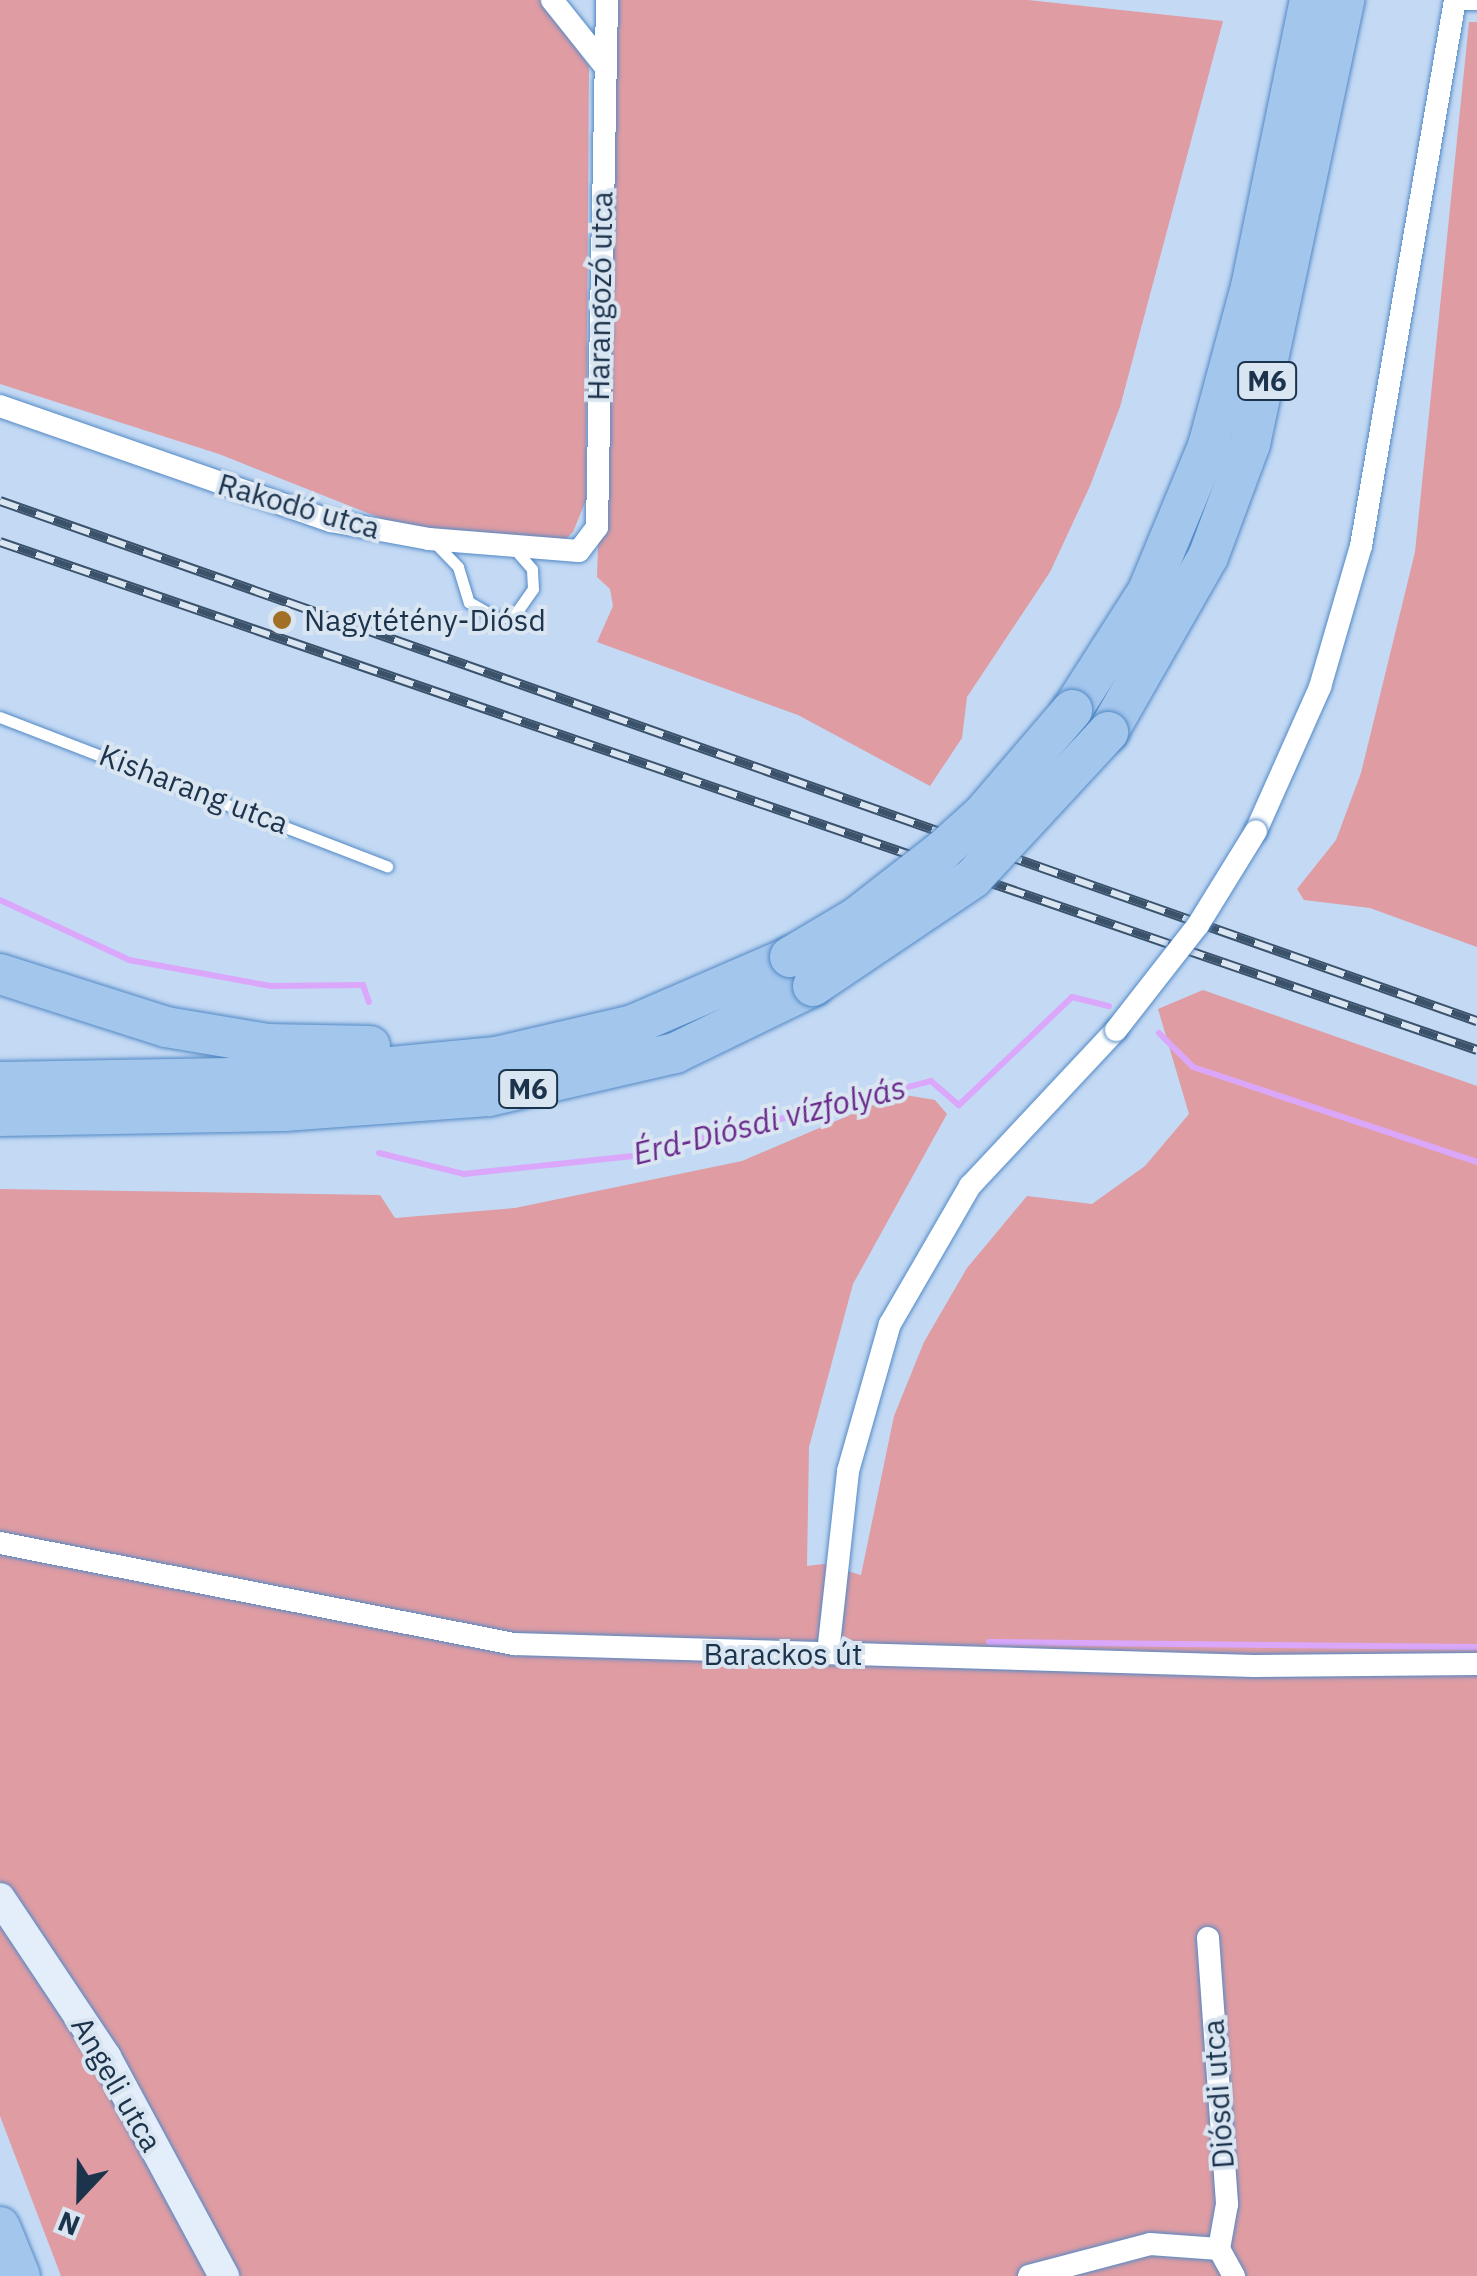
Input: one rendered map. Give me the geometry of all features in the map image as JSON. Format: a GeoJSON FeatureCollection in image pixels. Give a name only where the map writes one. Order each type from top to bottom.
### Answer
{"type":"FeatureCollection","features":[{"type":"Feature","properties":{"kind":"highway","name":"M6"},"geometry":{"type":"LineString","coordinates":[[633,1025],[801,972],[857,916],[943,850],[994,802],[1072,710],[1148,591],[1208,446],[1251,287],[1310,0]]}},
{"type":"Feature","properties":{"kind":"highway","name":"M6"},"geometry":{"type":"LineString","coordinates":[[84,1115],[385,1107],[489,1096],[675,1053],[801,972],[973,878],[1108,732],[1208,557],[1250,444],[1288,288],[1344,0]]}},
{"type":"Feature","properties":{"kind":"highway"},"geometry":{"type":"LineString","coordinates":[[0,974],[166,1027],[328,1047],[633,1025]]}},
{"type":"Feature","properties":{"kind":"highway"},"geometry":{"type":"LineString","coordinates":[[0,1082],[168,1080],[445,1064],[554,1047],[633,1025]]}},
{"type":"Feature","properties":{"kind":"highway"},"geometry":{"type":"LineString","coordinates":[[0,1116],[84,1115]]}},
{"type":"Feature","properties":{"kind":"highway"},"geometry":{"type":"LineString","coordinates":[[0,1129],[84,1115]]}},
{"type":"Feature","properties":{"kind":"highway"},"geometry":{"type":"LineString","coordinates":[[0,2227],[20,2276]]}},
{"type":"Feature","properties":{"kind":"street"},"geometry":{"type":"LineString","coordinates":[[552,0],[604,64]]}},
{"type":"Feature","properties":{"kind":"street","name":"Harangozó utca"},"geometry":{"type":"LineString","coordinates":[[596,528],[607,0]]}},
{"type":"Feature","properties":{"kind":"street"},"geometry":{"type":"LineString","coordinates":[[828,1653],[848,1471],[890,1324],[970,1186],[1116,1030],[1198,926],[1256,831],[1320,687],[1362,546],[1462,3]]}},
{"type":"Feature","properties":{"kind":"street","name":"Rakodó utca"},"geometry":{"type":"LineString","coordinates":[[0,406],[304,513],[429,539],[579,551],[596,528]]}},
{"type":"Feature","properties":{"kind":"street","name":"Barackos út"},"geometry":{"type":"LineString","coordinates":[[0,1531],[97,1560]]}},
{"type":"Feature","properties":{"kind":"street","name":"Barackos út"},"geometry":{"type":"LineString","coordinates":[[0,1543],[456,1637],[653,1653],[828,1653],[1254,1666],[1477,1664]]}},
{"type":"Feature","properties":{"kind":"street","name":"Angeli utca"},"geometry":{"type":"LineString","coordinates":[[0,1898],[106,2057],[224,2276]]}},
{"type":"Feature","properties":{"kind":"street","name":"Diósdi utca"},"geometry":{"type":"LineString","coordinates":[[1208,1938],[1227,2204],[1219,2249]]}},
{"type":"Feature","properties":{"kind":"street"},"geometry":{"type":"LineString","coordinates":[[1029,2276],[1150,2244],[1219,2249],[1234,2276]]}},
{"type":"Feature","properties":{"kind":"lane"},"geometry":{"type":"LineString","coordinates":[[429,539],[458,567],[469,602],[498,618],[524,607],[534,588],[532,569],[512,547]]}},
{"type":"Feature","properties":{"kind":"lane","name":"Kisharang utca"},"geometry":{"type":"LineString","coordinates":[[0,718],[387,866]]}},
{"type":"Feature","properties":{"kind":"shaded area"},"geometry":{"type":"Polygon","coordinates":[[[0,0],[542,0],[589,66],[586,500],[573,532],[565,540],[403,527],[219,454],[0,384],[0,0]]]}},
{"type":"Feature","properties":{"kind":"shaded area"},"geometry":{"type":"Polygon","coordinates":[[[617,0],[1028,0],[1223,21],[1120,407],[1090,486],[1050,572],[967,697],[962,738],[930,786],[798,715],[597,642],[613,606],[610,589],[597,577],[617,0]]]}},
{"type":"Feature","properties":{"kind":"shaded area"},"geometry":{"type":"Polygon","coordinates":[[[1469,22],[1477,22],[1477,947],[1370,908],[1304,900],[1297,889],[1336,840],[1361,773],[1415,552],[1469,22]]]}},
{"type":"Feature","properties":{"kind":"shaded area"},"geometry":{"type":"Polygon","coordinates":[[[1203,990],[1477,1086],[1477,2276],[61,2276],[0,2116],[0,1189],[380,1195],[395,1218],[515,1208],[742,1161],[899,1094],[935,1100],[947,1114],[853,1284],[809,1447],[807,1566],[823,1564],[861,1575],[894,1416],[924,1342],[967,1268],[1027,1196],[1092,1204],[1145,1166],[1189,1114],[1158,1009],[1203,990]]]}},
{"type":"Feature","properties":{"kind":"waterway","name":"Érd-Diósdi vízfolyás"},"geometry":{"type":"LineString","coordinates":[[0,900],[129,960],[270,986],[363,985],[369,1002]]}},
{"type":"Feature","properties":{"kind":"waterway","name":"Érd-Diósdi vízfolyás"},"geometry":{"type":"LineString","coordinates":[[379,1153],[464,1174],[633,1156],[931,1081],[959,1105],[1072,997],[1109,1006]]}},
{"type":"Feature","properties":{"kind":"waterway","name":"Érd-Diósdi vízfolyás"},"geometry":{"type":"LineString","coordinates":[[1159,1033],[1193,1067],[1477,1162]]}},
{"type":"Feature","properties":{"kind":"waterway"},"geometry":{"type":"LineString","coordinates":[[989,1642],[1477,1647]]}},
{"type":"Feature","properties":{"kind":"railway"},"geometry":{"type":"LineString","coordinates":[[0,501],[1477,1021]]}},
{"type":"Feature","properties":{"kind":"railway"},"geometry":{"type":"LineString","coordinates":[[0,542],[1477,1050]]}},
{"type":"Feature","properties":{"kind":"place","name":"Nagytétény-Diósd"},"geometry":{"type":"Point","coordinates":[282,620]}}]}
